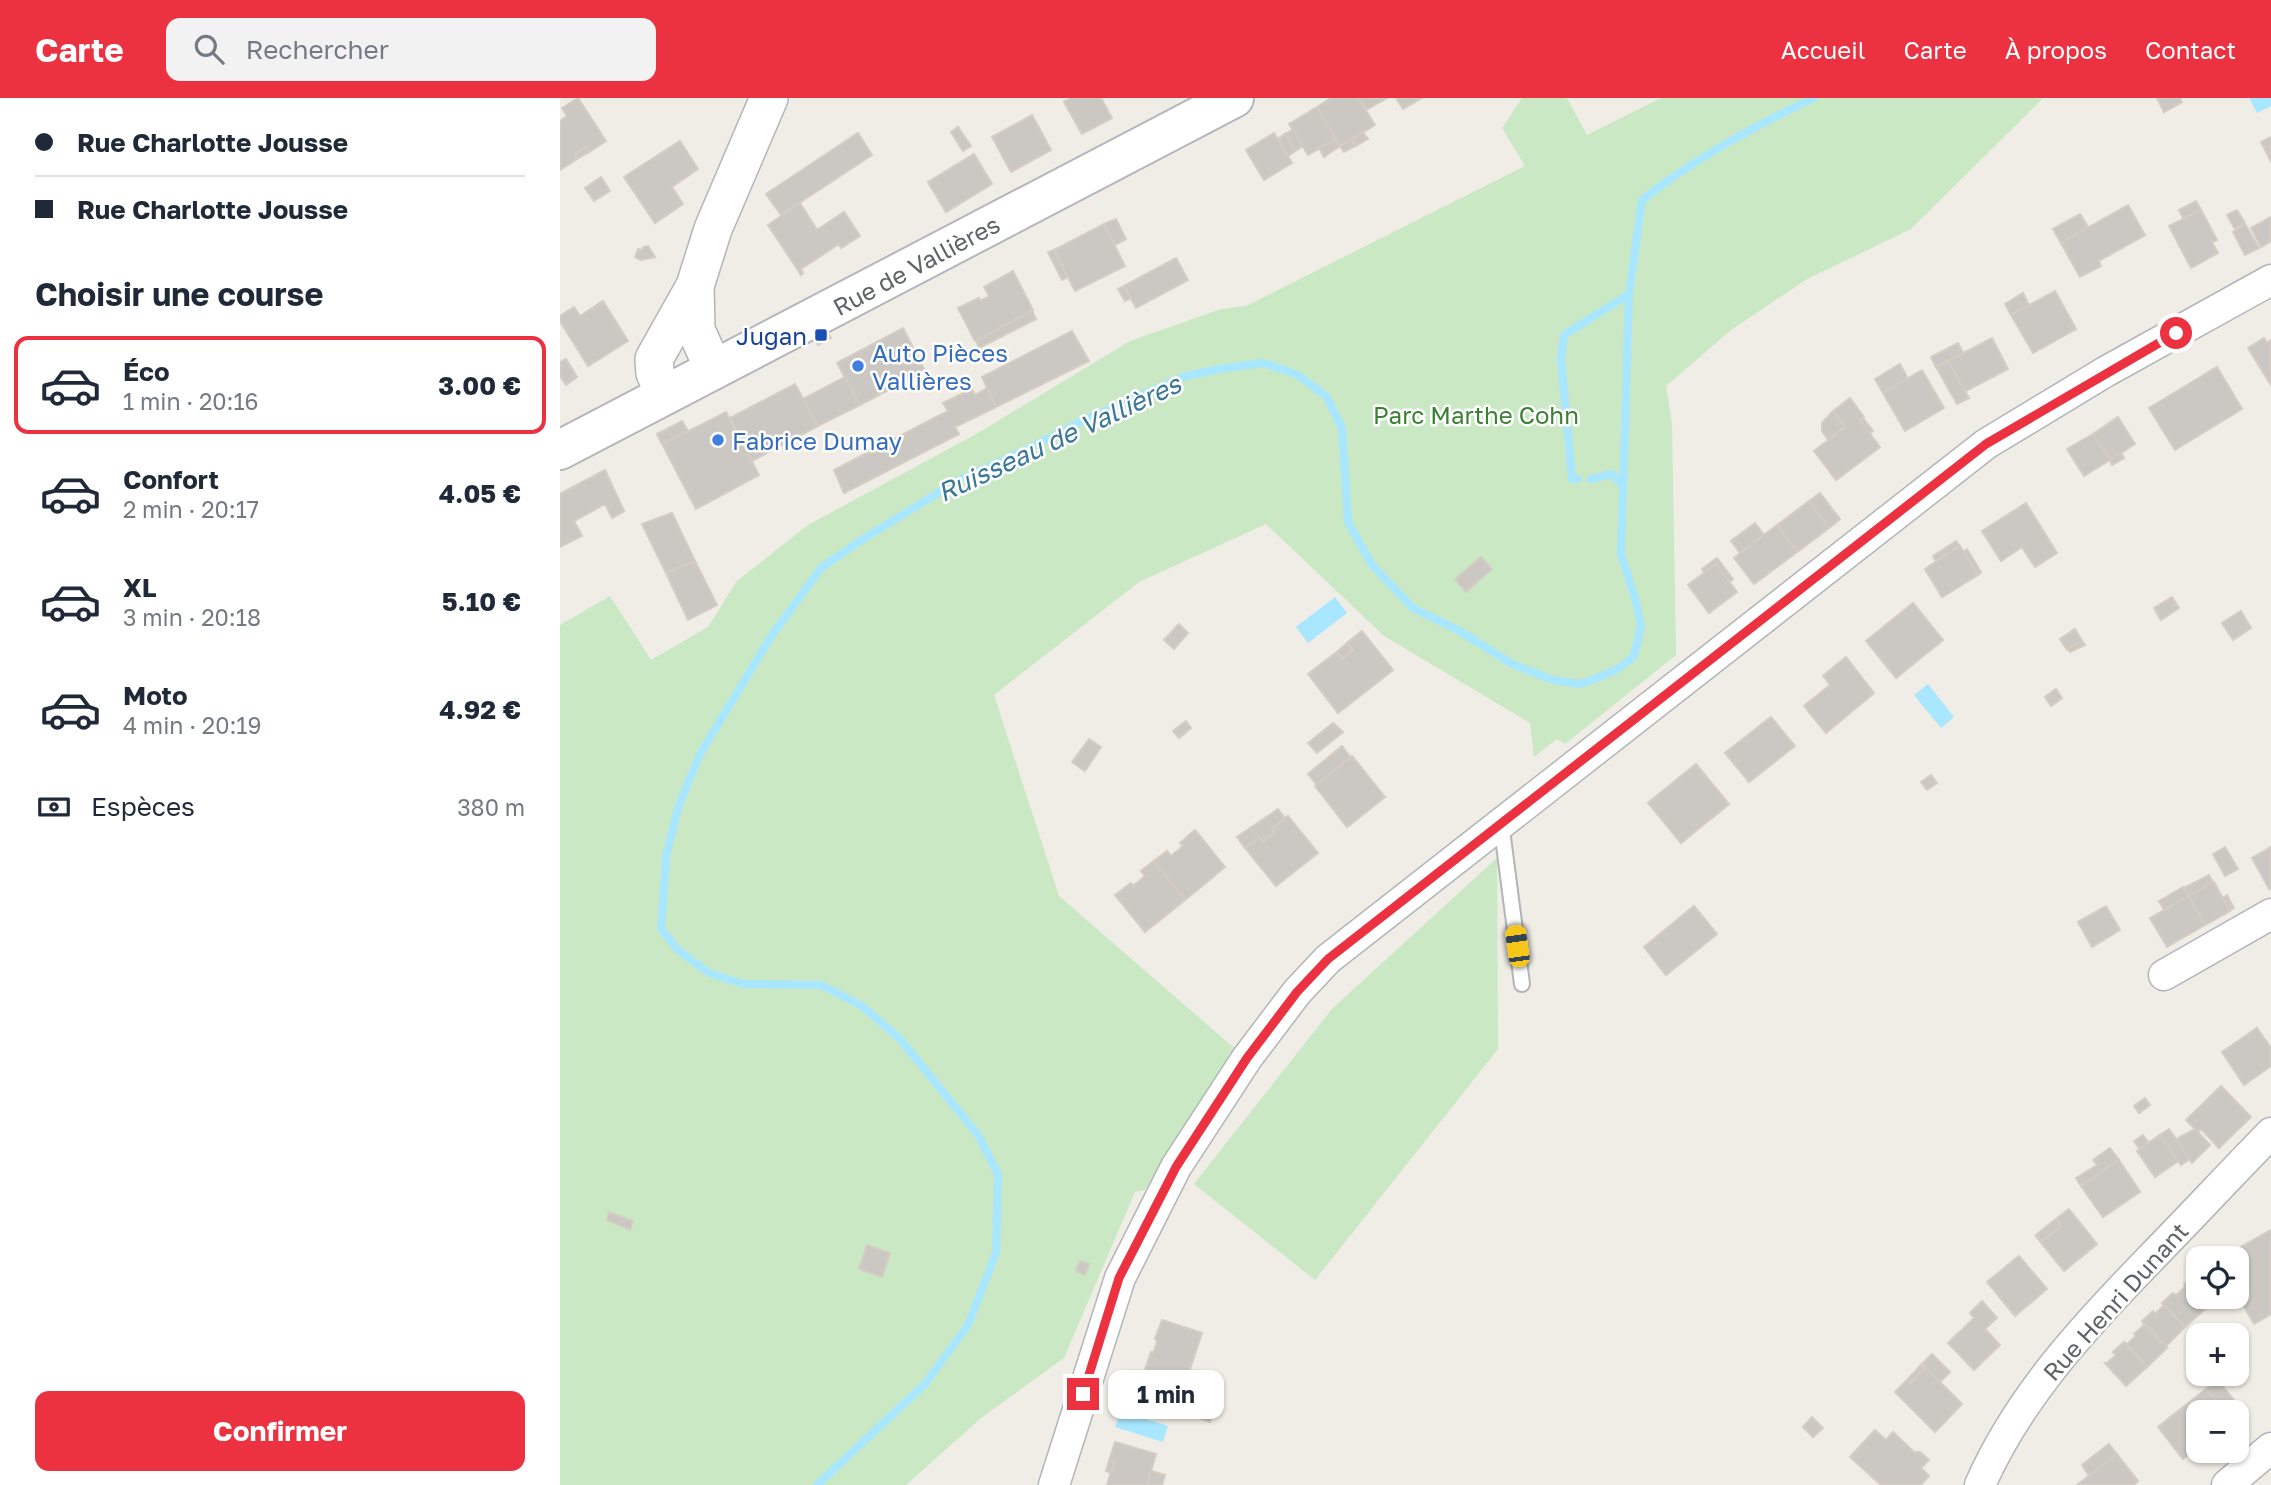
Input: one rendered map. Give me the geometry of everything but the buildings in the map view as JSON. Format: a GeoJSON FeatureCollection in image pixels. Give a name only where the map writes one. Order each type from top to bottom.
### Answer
{"type":"FeatureCollection","features":[{"type":"Feature","properties":{"kind":"main road","name":"Rue de Vallières"},"geometry":{"type":"LineString","coordinates":[[560,450],[1234,98]]}},
{"type":"Feature","properties":{"kind":"street"},"geometry":{"type":"LineString","coordinates":[[665,395],[655,373],[654,359],[695,286],[713,229],[769,98]]}},
{"type":"Feature","properties":{"kind":"street"},"geometry":{"type":"LineString","coordinates":[[1054,1485],[1119,1278],[1176,1167],[1247,1058],[1297,992],[1328,959],[1986,444],[2105,372],[2271,280]]}},
{"type":"Feature","properties":{"kind":"street"},"geometry":{"type":"LineString","coordinates":[[695,286],[696,330],[713,370]]}},
{"type":"Feature","properties":{"kind":"street"},"geometry":{"type":"LineString","coordinates":[[2164,975],[2271,914]]}},
{"type":"Feature","properties":{"kind":"street","name":"Rue Henri Dunant"},"geometry":{"type":"LineString","coordinates":[[1980,1485],[2006,1432],[2046,1374],[2078,1336],[2271,1133]]}},
{"type":"Feature","properties":{"kind":"street"},"geometry":{"type":"LineString","coordinates":[[2227,1485],[2271,1448]]}},
{"type":"Feature","properties":{"kind":"lane"},"geometry":{"type":"LineString","coordinates":[[1501,822],[1522,984]]}},
{"type":"Feature","properties":{"kind":"green space","name":"Parc Marthe Cohn"},"geometry":{"type":"Polygon","coordinates":[[[1522,98],[1567,98],[1587,135],[1661,98],[2043,98],[1911,229],[1807,279],[1731,330],[1666,386],[1672,424],[1676,655],[1565,744],[1557,739],[1534,757],[1530,723],[1384,636],[1266,524],[1139,582],[994,695],[1059,896],[1234,1048],[1145,1190],[1135,1192],[1064,1358],[981,1418],[906,1485],[560,1485],[560,625],[610,596],[651,660],[708,627],[737,581],[808,525],[978,433],[1130,341],[1221,309],[1246,306],[1525,166],[1502,128],[1522,98]]]}},
{"type":"Feature","properties":{"kind":"green space"},"geometry":{"type":"Polygon","coordinates":[[[1497,858],[1498,1049],[1315,1280],[1194,1184],[1332,1009],[1497,858]]]}},
{"type":"Feature","properties":{"kind":"water"},"geometry":{"type":"Polygon","coordinates":[[[2249,98],[2271,98],[2271,106],[2257,113],[2249,98]]]}},
{"type":"Feature","properties":{"kind":"water"},"geometry":{"type":"Polygon","coordinates":[[[1335,597],[1347,613],[1308,643],[1296,627],[1335,597]]]}},
{"type":"Feature","properties":{"kind":"water"},"geometry":{"type":"Polygon","coordinates":[[[1928,684],[1954,717],[1941,728],[1914,695],[1928,684]]]}},
{"type":"Feature","properties":{"kind":"water"},"geometry":{"type":"Polygon","coordinates":[[[1121,1411],[1168,1426],[1163,1442],[1115,1427],[1121,1411]]]}},
{"type":"Feature","properties":{"kind":"waterway","name":"Ruisseau de Vallières"},"geometry":{"type":"LineString","coordinates":[[817,1485],[925,1384],[968,1325],[996,1253],[998,1174],[978,1135],[900,1039],[862,1006],[821,985],[743,984],[709,973],[678,950],[661,929],[666,856],[679,805],[700,754],[772,635],[821,568],[957,481],[1078,423],[1183,377],[1263,363],[1296,374],[1326,396],[1342,428],[1348,522],[1372,565],[1413,608],[1458,630],[1512,664],[1553,680],[1579,684],[1618,669],[1634,656],[1641,626],[1621,554],[1629,294],[1642,200],[1725,144],[1814,98]]}},
{"type":"Feature","properties":{"kind":"waterway","name":"Ruisseau de Vallières"},"geometry":{"type":"LineString","coordinates":[[1578,479],[1572,479],[1561,359],[1564,335],[1629,294]]}},
{"type":"Feature","properties":{"kind":"waterway","name":"Ruisseau de Vallières"},"geometry":{"type":"LineString","coordinates":[[1591,479],[1612,474],[1623,486]]}},
{"type":"Feature","properties":{"kind":"place","name":"Jugan"},"geometry":{"type":"Point","coordinates":[821,335]}},
{"type":"Feature","properties":{"kind":"place","name":"Auto Pièces Vallières"},"geometry":{"type":"Point","coordinates":[858,366]}},
{"type":"Feature","properties":{"kind":"place","name":"Fabrice Dumay"},"geometry":{"type":"Point","coordinates":[718,440]}},
{"type":"Feature","properties":{"kind":"route"},"geometry":{"type":"LineString","coordinates":[[1083,1394],[1119,1278],[1176,1167],[1247,1058],[1297,992],[1328,959],[1986,444],[2105,372],[2176,333]]}}]}
